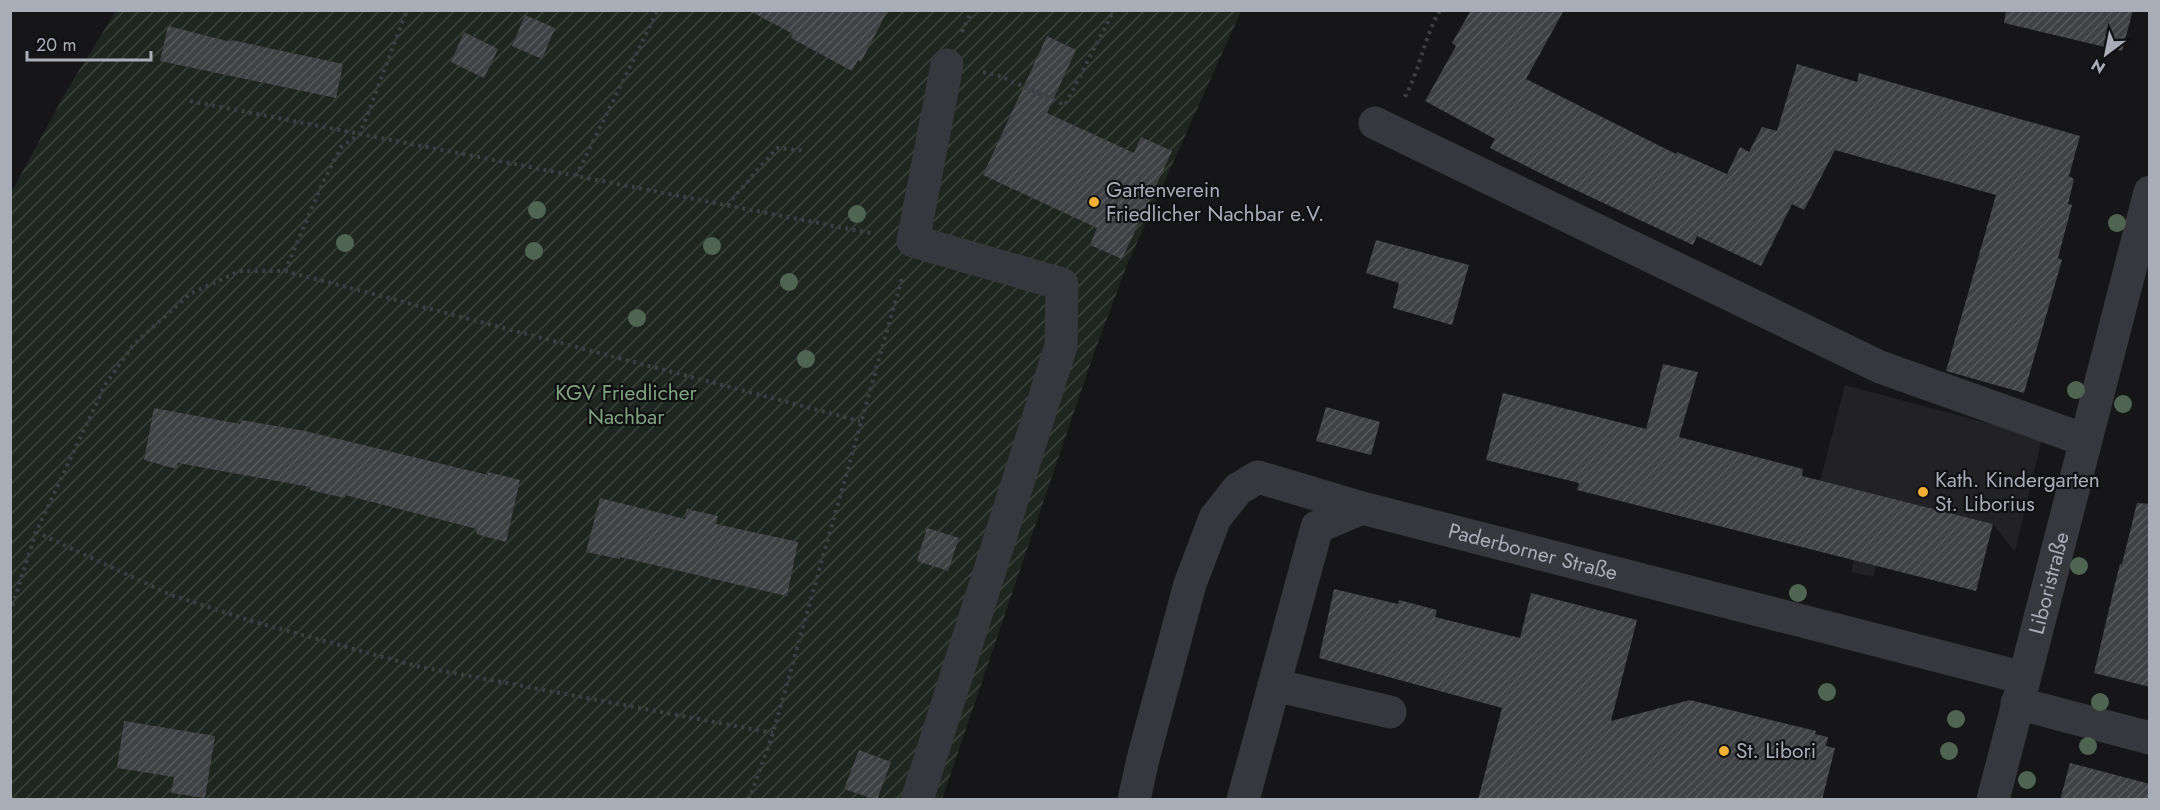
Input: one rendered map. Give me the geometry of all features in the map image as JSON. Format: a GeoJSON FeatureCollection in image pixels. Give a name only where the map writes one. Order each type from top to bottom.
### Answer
{"type":"FeatureCollection","features":[{"type":"Feature","properties":{"kind":"street"},"geometry":{"type":"LineString","coordinates":[[917,800],[1061,346],[1062,284],[913,242],[947,65]]}},
{"type":"Feature","properties":{"kind":"street"},"geometry":{"type":"LineString","coordinates":[[1382,126],[1880,367],[2085,440]]}},
{"type":"Feature","properties":{"kind":"street","name":"Liboristraße"},"geometry":{"type":"LineString","coordinates":[[1993,800],[2150,192]]}},
{"type":"Feature","properties":{"kind":"street","name":"Paderborner Straße"},"geometry":{"type":"LineString","coordinates":[[1134,800],[1190,584],[1215,518],[1238,489],[1258,477],[1362,508],[1572,560],[2021,691],[2150,738]]}},
{"type":"Feature","properties":{"kind":"street"},"geometry":{"type":"LineString","coordinates":[[1243,800],[1317,527],[1362,508]]}},
{"type":"Feature","properties":{"kind":"street"},"geometry":{"type":"LineString","coordinates":[[1274,685],[1390,712]]}},
{"type":"Feature","properties":{"kind":"path"},"geometry":{"type":"LineString","coordinates":[[285,271],[322,182],[342,146],[360,134],[407,10]]}},
{"type":"Feature","properties":{"kind":"path"},"geometry":{"type":"LineString","coordinates":[[576,176],[658,10]]}},
{"type":"Feature","properties":{"kind":"path"},"geometry":{"type":"LineString","coordinates":[[947,65],[1000,76],[1065,105],[1114,10]]}},
{"type":"Feature","properties":{"kind":"path"},"geometry":{"type":"LineString","coordinates":[[1382,126],[1416,78],[1429,29],[1440,10]]}},
{"type":"Feature","properties":{"kind":"path"},"geometry":{"type":"LineString","coordinates":[[190,101],[913,242],[860,420],[773,733],[748,800]]}},
{"type":"Feature","properties":{"kind":"path"},"geometry":{"type":"LineString","coordinates":[[727,205],[777,148],[805,150]]}},
{"type":"Feature","properties":{"kind":"path"},"geometry":{"type":"LineString","coordinates":[[10,613],[36,532],[105,385],[134,344],[190,294],[240,271],[285,271],[860,420]]}},
{"type":"Feature","properties":{"kind":"path"},"geometry":{"type":"LineString","coordinates":[[36,532],[171,595],[416,666],[773,733]]}},
{"type":"Feature","properties":{"kind":"shaded area","name":"Kath. Kindergarten St. Liborius"},"geometry":{"type":"Polygon","coordinates":[[[1845,385],[2042,438],[2015,552],[1993,524],[1907,503],[1890,569],[1876,566],[1873,577],[1851,572],[1854,560],[1803,547],[1845,385]]]}},
{"type":"Feature","properties":{"kind":"green space","name":"KGV Friedlicher Nachbar"},"geometry":{"type":"Polygon","coordinates":[[[116,11],[1241,11],[1127,265],[1093,356],[942,799],[11,800],[11,193],[67,90],[116,11]]]}},
{"type":"Feature","properties":{"kind":"building"},"geometry":{"type":"Polygon","coordinates":[[[748,10],[888,10],[861,62],[858,60],[852,71],[791,38],[793,34],[748,10]]]}},
{"type":"Feature","properties":{"kind":"building"},"geometry":{"type":"Polygon","coordinates":[[[1471,10],[1564,10],[1526,79],[1676,154],[1677,152],[1727,174],[1740,147],[1749,152],[1762,127],[1777,131],[1797,64],[1857,82],[1859,73],[2080,136],[2069,176],[2074,179],[2068,204],[2072,205],[2058,258],[2062,260],[2024,393],[1946,371],[1996,195],[1835,150],[1804,210],[1792,204],[1761,266],[1697,236],[1693,245],[1490,148],[1495,139],[1425,101],[1456,46],[1452,43],[1471,10]]]}},
{"type":"Feature","properties":{"kind":"building"},"geometry":{"type":"Polygon","coordinates":[[[2006,10],[2133,10],[2122,51],[2004,23],[2006,10]]]}},
{"type":"Feature","properties":{"kind":"building"},"geometry":{"type":"Polygon","coordinates":[[[525,15],[555,28],[542,59],[512,46],[525,15]]]}},
{"type":"Feature","properties":{"kind":"building"},"geometry":{"type":"Polygon","coordinates":[[[168,26],[231,42],[231,40],[343,64],[336,98],[160,61],[168,26]]]}},
{"type":"Feature","properties":{"kind":"building"},"geometry":{"type":"Polygon","coordinates":[[[464,32],[498,49],[484,78],[451,62],[464,32]]]}},
{"type":"Feature","properties":{"kind":"building","name":"Gartenverein Friedlicher Nachbar e.V."},"geometry":{"type":"Polygon","coordinates":[[[1047,36],[1076,50],[1047,113],[1134,153],[1141,137],[1172,151],[1122,259],[1090,245],[1097,228],[983,175],[1047,36]]]}},
{"type":"Feature","properties":{"kind":"building"},"geometry":{"type":"Polygon","coordinates":[[[1376,240],[1469,265],[1452,325],[1393,308],[1399,283],[1366,273],[1376,240]]]}},
{"type":"Feature","properties":{"kind":"building"},"geometry":{"type":"Polygon","coordinates":[[[1663,364],[1698,372],[1679,437],[1803,469],[1802,476],[1993,524],[1976,591],[1577,490],[1579,483],[1486,460],[1503,393],[1646,429],[1663,364]]]}},
{"type":"Feature","properties":{"kind":"building"},"geometry":{"type":"Polygon","coordinates":[[[1326,407],[1380,422],[1371,455],[1316,441],[1326,407]]]}},
{"type":"Feature","properties":{"kind":"building"},"geometry":{"type":"Polygon","coordinates":[[[154,408],[240,424],[241,420],[305,431],[488,475],[488,472],[520,480],[506,542],[476,534],[477,529],[345,495],[345,498],[310,490],[310,487],[178,463],[177,469],[144,460],[154,408]]]}},
{"type":"Feature","properties":{"kind":"building"},"geometry":{"type":"Polygon","coordinates":[[[600,498],[685,519],[687,509],[718,516],[716,524],[798,542],[787,596],[620,557],[620,559],[586,552],[600,498]]]}},
{"type":"Feature","properties":{"kind":"building"},"geometry":{"type":"Polygon","coordinates":[[[2137,503],[2150,504],[2150,687],[2094,673],[2137,503]]]}},
{"type":"Feature","properties":{"kind":"building"},"geometry":{"type":"Polygon","coordinates":[[[927,528],[959,538],[948,571],[917,561],[927,528]]]}},
{"type":"Feature","properties":{"kind":"building"},"geometry":{"type":"Polygon","coordinates":[[[1334,589],[1398,604],[1399,600],[1437,610],[1435,617],[1520,638],[1531,593],[1637,620],[1611,721],[1690,700],[1816,731],[1815,734],[1828,737],[1826,746],[1835,748],[1822,800],[1478,800],[1502,708],[1319,658],[1334,589]]]}},
{"type":"Feature","properties":{"kind":"building"},"geometry":{"type":"Polygon","coordinates":[[[124,721],[215,736],[205,798],[171,793],[174,777],[117,768],[124,721]]]}},
{"type":"Feature","properties":{"kind":"building"},"geometry":{"type":"Polygon","coordinates":[[[859,750],[891,762],[877,800],[844,789],[859,750]]]}},
{"type":"Feature","properties":{"kind":"building"},"geometry":{"type":"Polygon","coordinates":[[[2070,763],[2150,784],[2150,800],[2060,800],[2070,763]]]}},
{"type":"Feature","properties":{"kind":"place","name":"Gartenverein Friedlicher Nachbar e.V."},"geometry":{"type":"Point","coordinates":[1094,202]}},
{"type":"Feature","properties":{"kind":"place","name":"Kath. Kindergarten St. Liborius"},"geometry":{"type":"Point","coordinates":[1923,492]}},
{"type":"Feature","properties":{"kind":"place","name":"St. Libori"},"geometry":{"type":"Point","coordinates":[1724,751]}}]}
